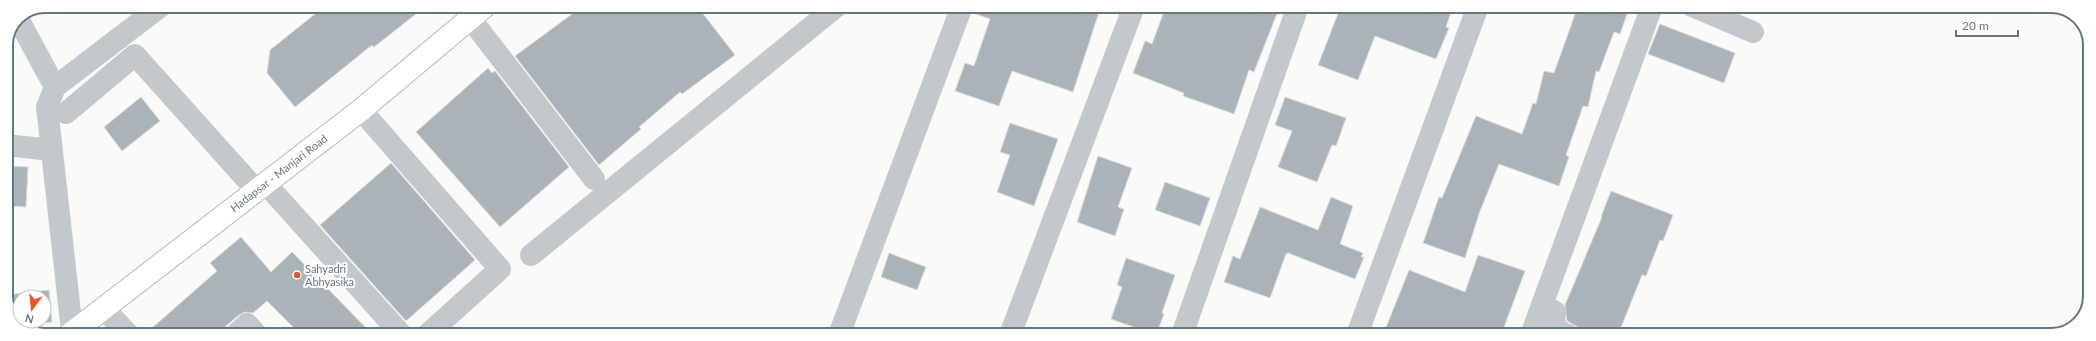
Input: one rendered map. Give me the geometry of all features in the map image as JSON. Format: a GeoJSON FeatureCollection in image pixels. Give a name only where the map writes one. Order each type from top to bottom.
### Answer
{"type":"FeatureCollection","features":[{"type":"Feature","properties":{"kind":"main road","name":"Hadapsar - Manjari Road"},"geometry":{"type":"LineString","coordinates":[[77,328],[361,110],[477,13]]}},
{"type":"Feature","properties":{"kind":"street"},"geometry":{"type":"LineString","coordinates":[[70,328],[47,107],[55,87],[152,13]]}},
{"type":"Feature","properties":{"kind":"street"},"geometry":{"type":"LineString","coordinates":[[479,13],[594,179]]}},
{"type":"Feature","properties":{"kind":"street"},"geometry":{"type":"LineString","coordinates":[[530,255],[828,13]]}},
{"type":"Feature","properties":{"kind":"street"},"geometry":{"type":"LineString","coordinates":[[842,328],[959,13]]}},
{"type":"Feature","properties":{"kind":"street"},"geometry":{"type":"LineString","coordinates":[[1013,328],[1131,13]]}},
{"type":"Feature","properties":{"kind":"street"},"geometry":{"type":"LineString","coordinates":[[1184,328],[1296,13]]}},
{"type":"Feature","properties":{"kind":"street"},"geometry":{"type":"LineString","coordinates":[[1360,328],[1475,13]]}},
{"type":"Feature","properties":{"kind":"street"},"geometry":{"type":"LineString","coordinates":[[1534,328],[1649,13]]}},
{"type":"Feature","properties":{"kind":"street"},"geometry":{"type":"LineString","coordinates":[[1708,13],[1753,32]]}},
{"type":"Feature","properties":{"kind":"street"},"geometry":{"type":"LineString","coordinates":[[21,23],[55,87]]}},
{"type":"Feature","properties":{"kind":"street"},"geometry":{"type":"LineString","coordinates":[[66,113],[135,55],[395,328]]}},
{"type":"Feature","properties":{"kind":"street"},"geometry":{"type":"LineString","coordinates":[[361,110],[396,148],[500,269],[435,328]]}},
{"type":"Feature","properties":{"kind":"street"},"geometry":{"type":"LineString","coordinates":[[13,146],[52,150]]}},
{"type":"Feature","properties":{"kind":"street"},"geometry":{"type":"LineString","coordinates":[[1542,305],[1555,312],[1554,322],[1557,328]]}},
{"type":"Feature","properties":{"kind":"street"},"geometry":{"type":"LineString","coordinates":[[103,308],[122,328]]}},
{"type":"Feature","properties":{"kind":"street"},"geometry":{"type":"LineString","coordinates":[[243,328],[247,324],[250,328]]}},
{"type":"Feature","properties":{"kind":"building"},"geometry":{"type":"Polygon","coordinates":[[[316,13],[417,13],[374,47],[372,45],[295,107],[267,73],[270,50],[316,13]]]}},
{"type":"Feature","properties":{"kind":"building"},"geometry":{"type":"Polygon","coordinates":[[[573,13],[702,13],[735,55],[682,94],[680,92],[639,127],[641,129],[599,165],[515,56],[573,13]]]}},
{"type":"Feature","properties":{"kind":"building"},"geometry":{"type":"Polygon","coordinates":[[[973,13],[1099,13],[1073,92],[1012,71],[999,106],[955,91],[965,63],[974,66],[990,19],[973,13]]]}},
{"type":"Feature","properties":{"kind":"building"},"geometry":{"type":"Polygon","coordinates":[[[1163,13],[1277,13],[1254,72],[1249,70],[1234,114],[1183,96],[1184,93],[1133,73],[1145,41],[1152,44],[1163,13]]]}},
{"type":"Feature","properties":{"kind":"building"},"geometry":{"type":"Polygon","coordinates":[[[1338,13],[1451,13],[1446,27],[1449,28],[1436,59],[1375,36],[1358,80],[1318,65],[1338,13]]]}},
{"type":"Feature","properties":{"kind":"building"},"geometry":{"type":"Polygon","coordinates":[[[1575,13],[1628,13],[1620,34],[1614,32],[1599,72],[1596,71],[1588,107],[1583,106],[1566,155],[1569,157],[1559,186],[1499,164],[1480,211],[1465,258],[1423,243],[1439,197],[1442,198],[1476,116],[1522,134],[1533,103],[1536,104],[1544,71],[1554,73],[1575,13]]]}},
{"type":"Feature","properties":{"kind":"building"},"geometry":{"type":"Polygon","coordinates":[[[1660,24],[1735,53],[1724,83],[1648,54],[1660,24]]]}},
{"type":"Feature","properties":{"kind":"building"},"geometry":{"type":"Polygon","coordinates":[[[488,68],[492,73],[495,71],[569,167],[500,227],[416,132],[488,68]]]}},
{"type":"Feature","properties":{"kind":"building"},"geometry":{"type":"Polygon","coordinates":[[[141,97],[160,121],[122,151],[104,127],[141,97]]]}},
{"type":"Feature","properties":{"kind":"building"},"geometry":{"type":"Polygon","coordinates":[[[1285,97],[1346,118],[1336,146],[1332,145],[1317,182],[1278,167],[1292,131],[1275,125],[1285,97]]]}},
{"type":"Feature","properties":{"kind":"building"},"geometry":{"type":"Polygon","coordinates":[[[1010,123],[1058,139],[1034,206],[997,192],[1010,155],[1000,152],[1010,123]]]}},
{"type":"Feature","properties":{"kind":"building"},"geometry":{"type":"Polygon","coordinates":[[[1098,156],[1132,168],[1118,207],[1124,209],[1115,236],[1077,222],[1098,156]]]}},
{"type":"Feature","properties":{"kind":"building"},"geometry":{"type":"Polygon","coordinates":[[[391,163],[475,260],[406,321],[320,225],[391,163]]]}},
{"type":"Feature","properties":{"kind":"building"},"geometry":{"type":"Polygon","coordinates":[[[13,166],[28,167],[26,207],[13,206],[13,166]]]}},
{"type":"Feature","properties":{"kind":"building"},"geometry":{"type":"Polygon","coordinates":[[[1165,182],[1210,198],[1200,226],[1155,210],[1165,182]]]}},
{"type":"Feature","properties":{"kind":"building"},"geometry":{"type":"Polygon","coordinates":[[[1611,191],[1673,215],[1663,241],[1660,240],[1646,276],[1642,275],[1621,328],[1578,328],[1567,321],[1565,305],[1611,191]]]}},
{"type":"Feature","properties":{"kind":"building"},"geometry":{"type":"Polygon","coordinates":[[[1331,197],[1353,206],[1340,244],[1363,253],[1361,257],[1364,257],[1355,279],[1288,253],[1286,254],[1270,298],[1224,282],[1233,256],[1240,259],[1260,207],[1318,230],[1331,197]]]}},
{"type":"Feature","properties":{"kind":"building"},"geometry":{"type":"Polygon","coordinates":[[[241,237],[271,272],[292,252],[366,328],[294,328],[267,301],[253,313],[245,312],[239,315],[225,328],[152,328],[217,271],[210,263],[241,237]]]}},
{"type":"Feature","properties":{"kind":"building"},"geometry":{"type":"Polygon","coordinates":[[[889,253],[926,267],[917,290],[881,277],[889,253]]]}},
{"type":"Feature","properties":{"kind":"building"},"geometry":{"type":"Polygon","coordinates":[[[1478,255],[1525,271],[1504,328],[1386,328],[1409,270],[1465,292],[1478,255]]]}},
{"type":"Feature","properties":{"kind":"building"},"geometry":{"type":"Polygon","coordinates":[[[1126,258],[1175,275],[1162,313],[1164,314],[1159,328],[1136,328],[1111,319],[1122,287],[1117,285],[1126,258]]]}},
{"type":"Feature","properties":{"kind":"place","name":"Sahyadri Abhyasika"},"geometry":{"type":"Point","coordinates":[297,275]}}]}
